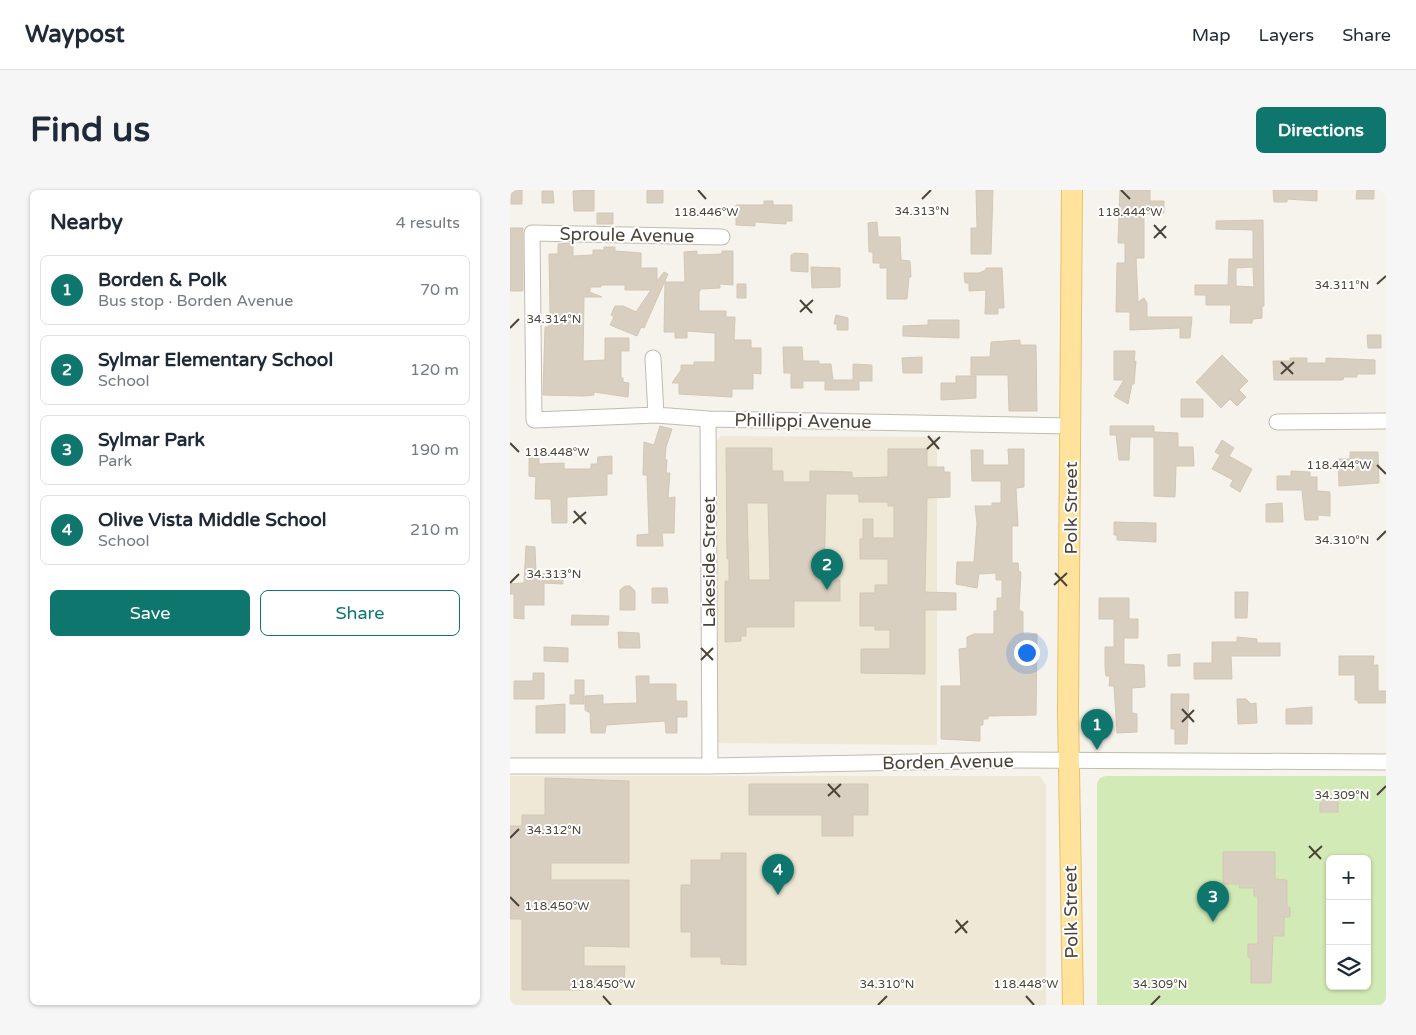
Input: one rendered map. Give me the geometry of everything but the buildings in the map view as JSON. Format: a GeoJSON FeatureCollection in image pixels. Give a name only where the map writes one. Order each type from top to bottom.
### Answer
{"type":"FeatureCollection","features":[{"type":"Feature","properties":{"kind":"main road","name":"Polk Street"},"geometry":{"type":"LineString","coordinates":[[1072,190],[1069,761],[1073,1005]]}},
{"type":"Feature","properties":{"kind":"street","name":"Sproule Avenue"},"geometry":{"type":"LineString","coordinates":[[534,420],[532,233],[722,237]]}},
{"type":"Feature","properties":{"kind":"street"},"geometry":{"type":"LineString","coordinates":[[653,358],[656,415]]}},
{"type":"Feature","properties":{"kind":"street","name":"Phillippi Avenue"},"geometry":{"type":"LineString","coordinates":[[534,420],[656,415],[708,419],[1072,426]]}},
{"type":"Feature","properties":{"kind":"street","name":"Lakeside Street"},"geometry":{"type":"LineString","coordinates":[[708,419],[710,766]]}},
{"type":"Feature","properties":{"kind":"street"},"geometry":{"type":"LineString","coordinates":[[1277,422],[1386,420]]}},
{"type":"Feature","properties":{"kind":"street","name":"Borden Avenue"},"geometry":{"type":"LineString","coordinates":[[510,766],[710,766],[1069,761],[1386,762]]}},
{"type":"Feature","properties":{"kind":"shaded area"},"geometry":{"type":"Polygon","coordinates":[[[721,436],[937,437],[937,745],[718,743],[717,441],[721,436]]]}},
{"type":"Feature","properties":{"kind":"shaded area"},"geometry":{"type":"Polygon","coordinates":[[[510,776],[1040,776],[1046,785],[1046,1005],[510,1005],[510,776]]]}},
{"type":"Feature","properties":{"kind":"green space"},"geometry":{"type":"Polygon","coordinates":[[[1106,776],[1386,776],[1386,1005],[1097,1005],[1097,783],[1100,778],[1106,776]]]}},
{"type":"Feature","properties":{"kind":"place","name":"Sylmar Elementary School"},"geometry":{"type":"Point","coordinates":[827,590]}},
{"type":"Feature","properties":{"kind":"place","name":"Borden & Polk"},"geometry":{"type":"Point","coordinates":[1097,750]}},
{"type":"Feature","properties":{"kind":"place","name":"Olive Vista Middle School"},"geometry":{"type":"Point","coordinates":[778,895]}},
{"type":"Feature","properties":{"kind":"place","name":"Sylmar Park"},"geometry":{"type":"Point","coordinates":[1213,922]}}]}
